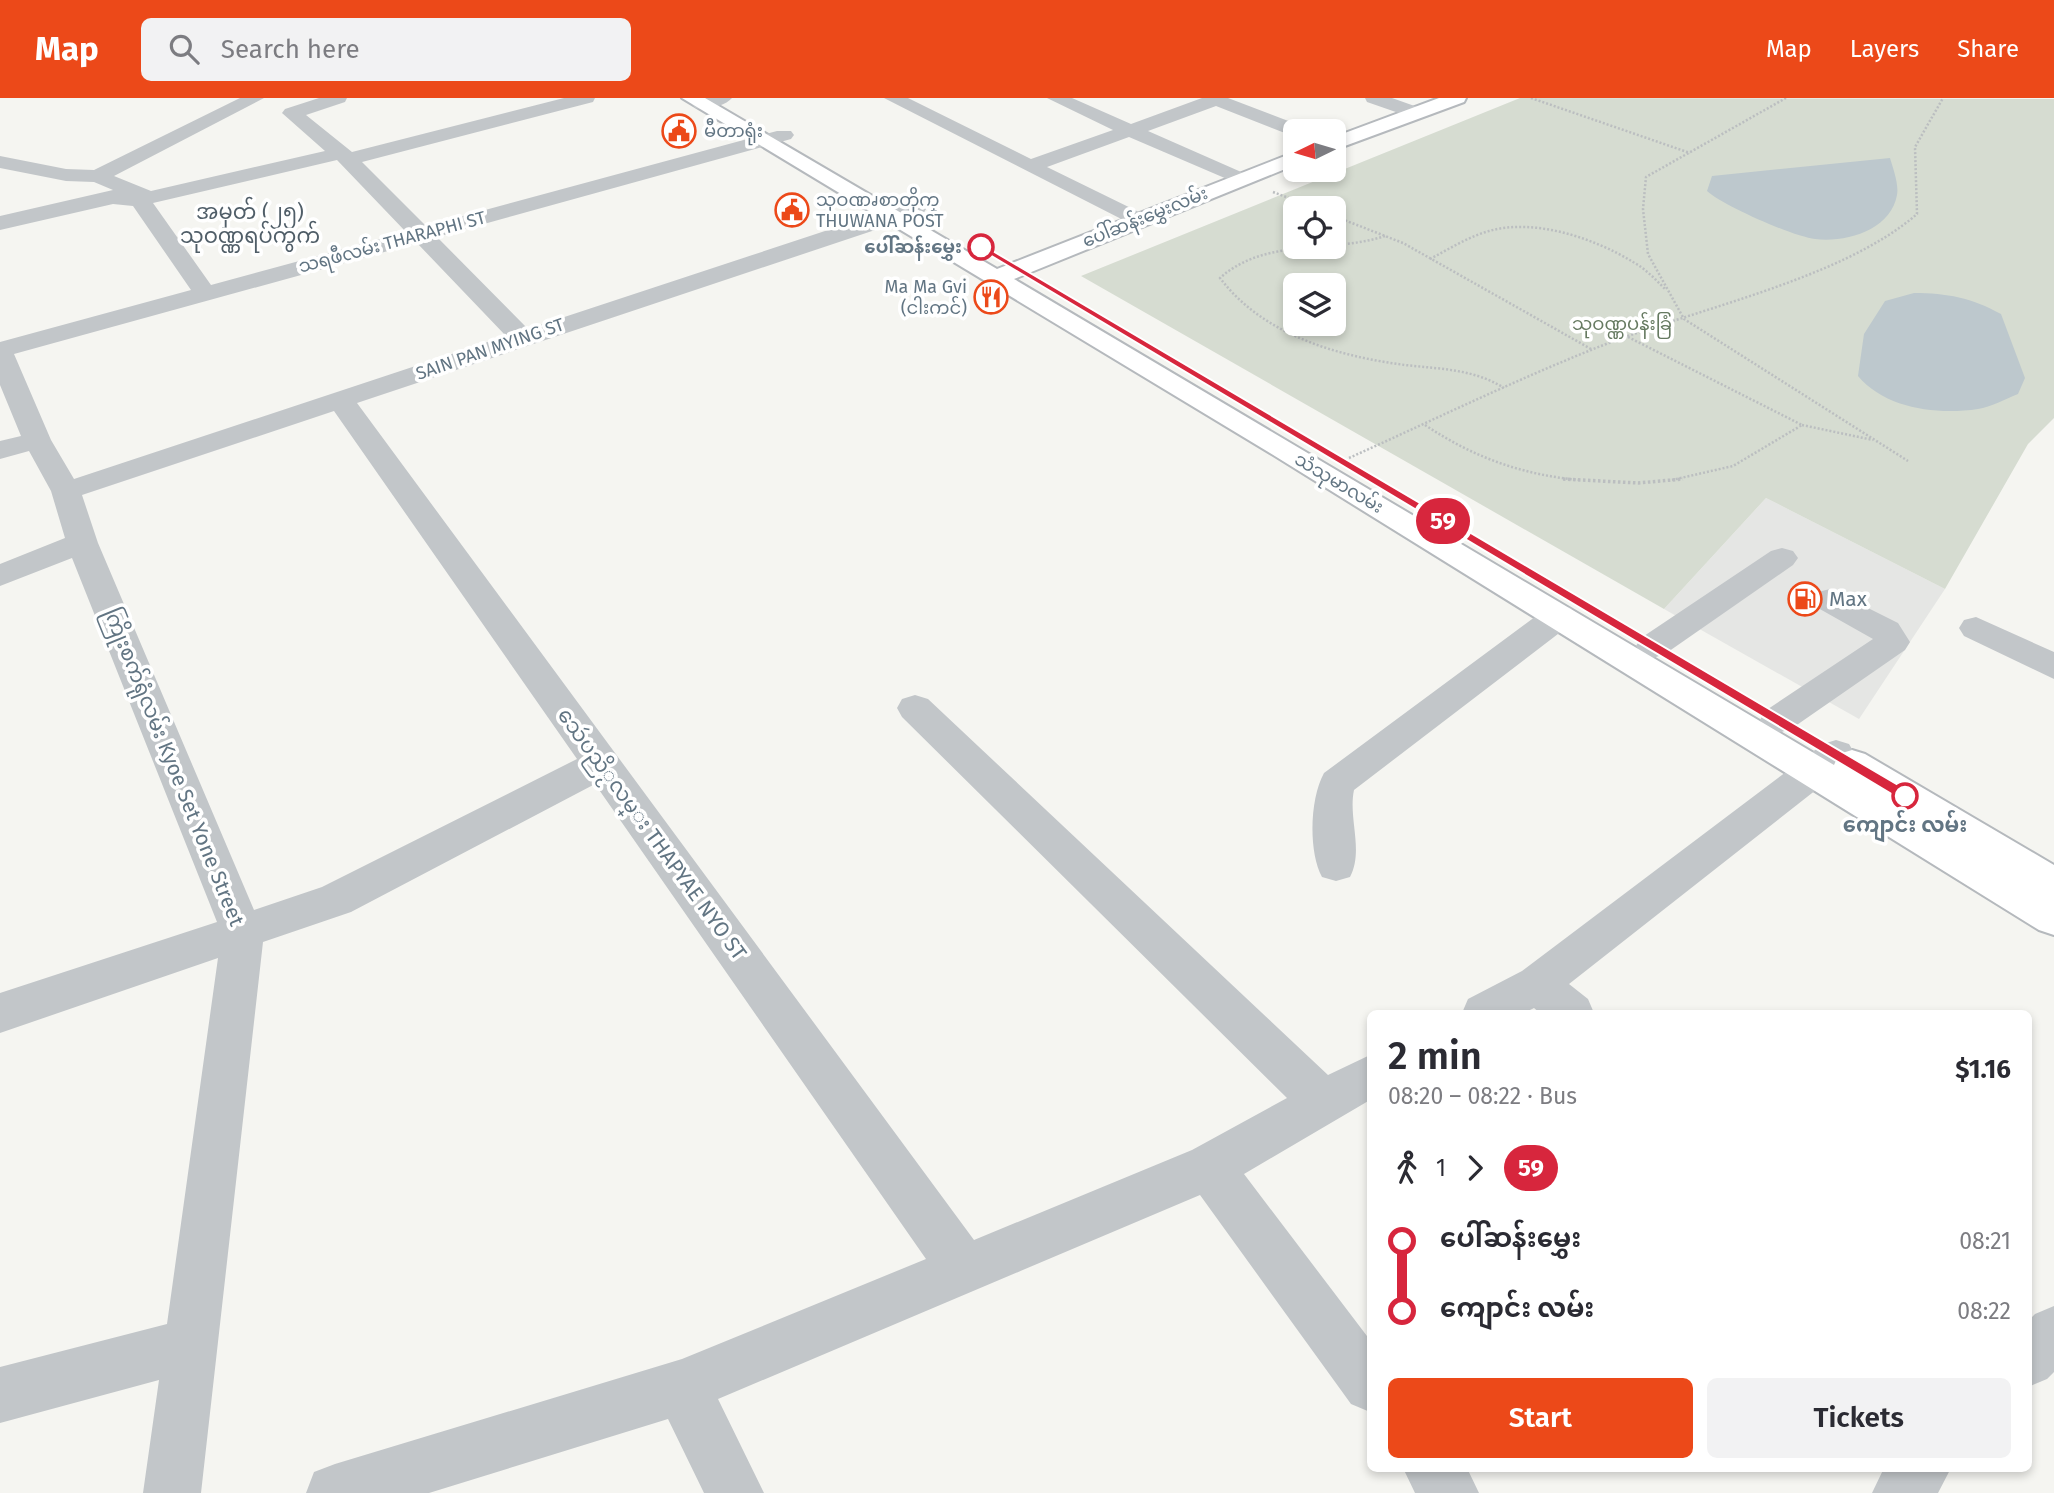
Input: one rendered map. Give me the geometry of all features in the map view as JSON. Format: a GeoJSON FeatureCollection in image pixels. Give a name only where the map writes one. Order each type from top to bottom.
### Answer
{"type":"FeatureCollection","features":[{"type":"Feature","properties":{"kind":"main road"},"geometry":{"type":"LineString","coordinates":[[1346,139],[1457,98]]}},
{"type":"Feature","properties":{"kind":"main road","name":"သံသုမာလမ်း"},"geometry":{"type":"LineString","coordinates":[[710,99],[1007,273],[1559,616],[2054,885]]}},
{"type":"Feature","properties":{"kind":"main road","name":"ပေါ်ဆန်းမွှေးလမ်း"},"geometry":{"type":"LineString","coordinates":[[1007,273],[1283,163]]}},
{"type":"Feature","properties":{"kind":"main road","name":"သံသုမာလမ်း"},"geometry":{"type":"LineString","coordinates":[[1007,273],[1342,461],[1778,720],[1826,763],[2054,918]]}},
{"type":"Feature","properties":{"kind":"street"},"geometry":{"type":"LineString","coordinates":[[97,176],[255,98]]}},
{"type":"Feature","properties":{"kind":"street"},"geometry":{"type":"LineString","coordinates":[[337,98],[303,107],[292,113],[344,156],[522,338]]}},
{"type":"Feature","properties":{"kind":"street"},"geometry":{"type":"LineString","coordinates":[[0,223],[113,197],[145,199],[344,156],[586,98]]}},
{"type":"Feature","properties":{"kind":"street"},"geometry":{"type":"LineString","coordinates":[[893,98],[1137,220]]}},
{"type":"Feature","properties":{"kind":"street"},"geometry":{"type":"LineString","coordinates":[[1056,98],[1241,179]]}},
{"type":"Feature","properties":{"kind":"street"},"geometry":{"type":"LineString","coordinates":[[1374,98],[1416,113]]}},
{"type":"Feature","properties":{"kind":"street"},"geometry":{"type":"LineString","coordinates":[[1030,166],[1214,99],[1283,126]]}},
{"type":"Feature","properties":{"kind":"street","name":"သရဖီလမ်း THARAPHI ST"},"geometry":{"type":"LineString","coordinates":[[0,352],[205,293],[775,138]]}},
{"type":"Feature","properties":{"kind":"street"},"geometry":{"type":"LineString","coordinates":[[0,162],[66,175],[97,176],[145,199],[205,293]]}},
{"type":"Feature","properties":{"kind":"street","name":"SAIN PAN MYING ST"},"geometry":{"type":"LineString","coordinates":[[66,491],[904,212]]}},
{"type":"Feature","properties":{"kind":"street","name":"ကြိုးစက်ရုံလမ်း Kyoe Set Yone Street"},"geometry":{"type":"LineString","coordinates":[[0,352],[18,445],[66,491],[82,543],[243,933],[172,1493]]}},
{"type":"Feature","properties":{"kind":"street","name":"သေဴပညိႂလမ္း THAPYAE NYO ST"},"geometry":{"type":"LineString","coordinates":[[340,400],[964,1269]]}},
{"type":"Feature","properties":{"kind":"street"},"geometry":{"type":"LineString","coordinates":[[0,576],[82,543]]}},
{"type":"Feature","properties":{"kind":"street"},"geometry":{"type":"LineString","coordinates":[[1653,646],[1782,558]]}},
{"type":"Feature","properties":{"kind":"street"},"geometry":{"type":"LineString","coordinates":[[1778,720],[1893,642],[1893,638],[1886,631],[1830,600]]}},
{"type":"Feature","properties":{"kind":"street"},"geometry":{"type":"LineString","coordinates":[[1336,865],[1332,803],[1336,783],[1559,616]]}},
{"type":"Feature","properties":{"kind":"street"},"geometry":{"type":"LineString","coordinates":[[1976,628],[2054,667]]}},
{"type":"Feature","properties":{"kind":"street"},"geometry":{"type":"LineString","coordinates":[[915,708],[1324,1102]]}},
{"type":"Feature","properties":{"kind":"street"},"geometry":{"type":"LineString","coordinates":[[1489,1010],[1537,984],[1826,763]]}},
{"type":"Feature","properties":{"kind":"street"},"geometry":{"type":"LineString","coordinates":[[0,1013],[336,900],[601,764]]}},
{"type":"Feature","properties":{"kind":"street"},"geometry":{"type":"LineString","coordinates":[[1537,984],[1568,1010]]}},
{"type":"Feature","properties":{"kind":"street"},"geometry":{"type":"LineString","coordinates":[[335,1493],[681,1387],[1209,1167],[1367,1078]]}},
{"type":"Feature","properties":{"kind":"street"},"geometry":{"type":"LineString","coordinates":[[1209,1167],[1367,1381]]}},
{"type":"Feature","properties":{"kind":"street"},"geometry":{"type":"LineString","coordinates":[[2032,1356],[2054,1333]]}},
{"type":"Feature","properties":{"kind":"street"},"geometry":{"type":"LineString","coordinates":[[0,1395],[190,1345]]}},
{"type":"Feature","properties":{"kind":"street"},"geometry":{"type":"LineString","coordinates":[[681,1387],[735,1493]]}},
{"type":"Feature","properties":{"kind":"street"},"geometry":{"type":"LineString","coordinates":[[1435,1472],[1450,1493]]}},
{"type":"Feature","properties":{"kind":"path"},"geometry":{"type":"LineString","coordinates":[[1531,98],[1690,153]]}},
{"type":"Feature","properties":{"kind":"path"},"geometry":{"type":"LineString","coordinates":[[1786,98],[1646,177],[1643,209],[1648,254],[1684,319],[1908,461]]}},
{"type":"Feature","properties":{"kind":"path"},"geometry":{"type":"LineString","coordinates":[[1342,461],[1592,349],[1809,273],[1893,235],[1917,214],[1915,146],[1943,98]]}},
{"type":"Feature","properties":{"kind":"path"},"geometry":{"type":"LineString","coordinates":[[1241,179],[1284,196]]}},
{"type":"Feature","properties":{"kind":"path"},"geometry":{"type":"LineString","coordinates":[[1346,221],[1385,236],[1430,259],[1592,349]]}},
{"type":"Feature","properties":{"kind":"path"},"geometry":{"type":"LineString","coordinates":[[1430,259],[1490,230],[1547,230],[1601,246],[1635,262],[1669,293]]}},
{"type":"Feature","properties":{"kind":"path"},"geometry":{"type":"LineString","coordinates":[[1385,236],[1351,245],[1299,248],[1248,256],[1220,278],[1227,290],[1246,309],[1328,348],[1350,356],[1474,375],[1505,388]]}},
{"type":"Feature","properties":{"kind":"path"},"geometry":{"type":"LineString","coordinates":[[1629,337],[1802,425],[1877,441]]}},
{"type":"Feature","properties":{"kind":"path"},"geometry":{"type":"LineString","coordinates":[[1424,425],[1471,454],[1492,462],[1599,484],[1693,479],[1732,467],[1760,453],[1802,425]]}},
{"type":"Feature","properties":{"kind":"shaded area"},"geometry":{"type":"Polygon","coordinates":[[[1890,158],[1897,186],[1893,207],[1877,225],[1865,232],[1840,239],[1815,239],[1791,233],[1742,212],[1707,191],[1712,176],[1890,158]]]}},
{"type":"Feature","properties":{"kind":"shaded area"},"geometry":{"type":"Polygon","coordinates":[[[1914,293],[1959,298],[2001,314],[2025,378],[2018,394],[1978,409],[1929,410],[1897,403],[1870,387],[1858,376],[1864,334],[1885,301],[1914,293]]]}},
{"type":"Feature","properties":{"kind":"shaded area","name":"Max"},"geometry":{"type":"Polygon","coordinates":[[[1766,498],[1945,589],[1859,719],[1664,609],[1766,498]]]}},
{"type":"Feature","properties":{"kind":"green space","name":"သုဝဏ္ဏပန်းခြံ"},"geometry":{"type":"Polygon","coordinates":[[[1520,98],[2054,99],[2054,418],[2028,444],[1945,589],[1766,498],[1664,609],[1081,276],[1313,182],[1346,182],[1346,169],[1520,98]]]}},
{"type":"Feature","properties":{"kind":"bus line","name":"59"},"geometry":{"type":"LineString","coordinates":[[981,247],[1905,796]]}},
{"type":"Feature","properties":{"kind":"place","name":"မီတာရုံး"},"geometry":{"type":"Point","coordinates":[679,131]}},
{"type":"Feature","properties":{"kind":"place","name":"သုဝဏၧစာတိုက္ THUWANA POST"},"geometry":{"type":"Point","coordinates":[792,210]}},
{"type":"Feature","properties":{"kind":"place","name":"ပေါ်ဆန်းမွှေး"},"geometry":{"type":"Point","coordinates":[981,247]}},
{"type":"Feature","properties":{"kind":"place","name":"Ma Ma Gyi (ငါးကင်)"},"geometry":{"type":"Point","coordinates":[991,297]}},
{"type":"Feature","properties":{"kind":"place","name":"Max"},"geometry":{"type":"Point","coordinates":[1805,599]}},
{"type":"Feature","properties":{"kind":"place","name":"ကျောင်း လမ်း"},"geometry":{"type":"Point","coordinates":[1905,796]}},
{"type":"Feature","properties":{"kind":"district","name":"အမှတ် (၂၅) သုဝဏ္ဏရပ်ကွက်"},"geometry":{"type":"Point","coordinates":[250,224]}}]}
